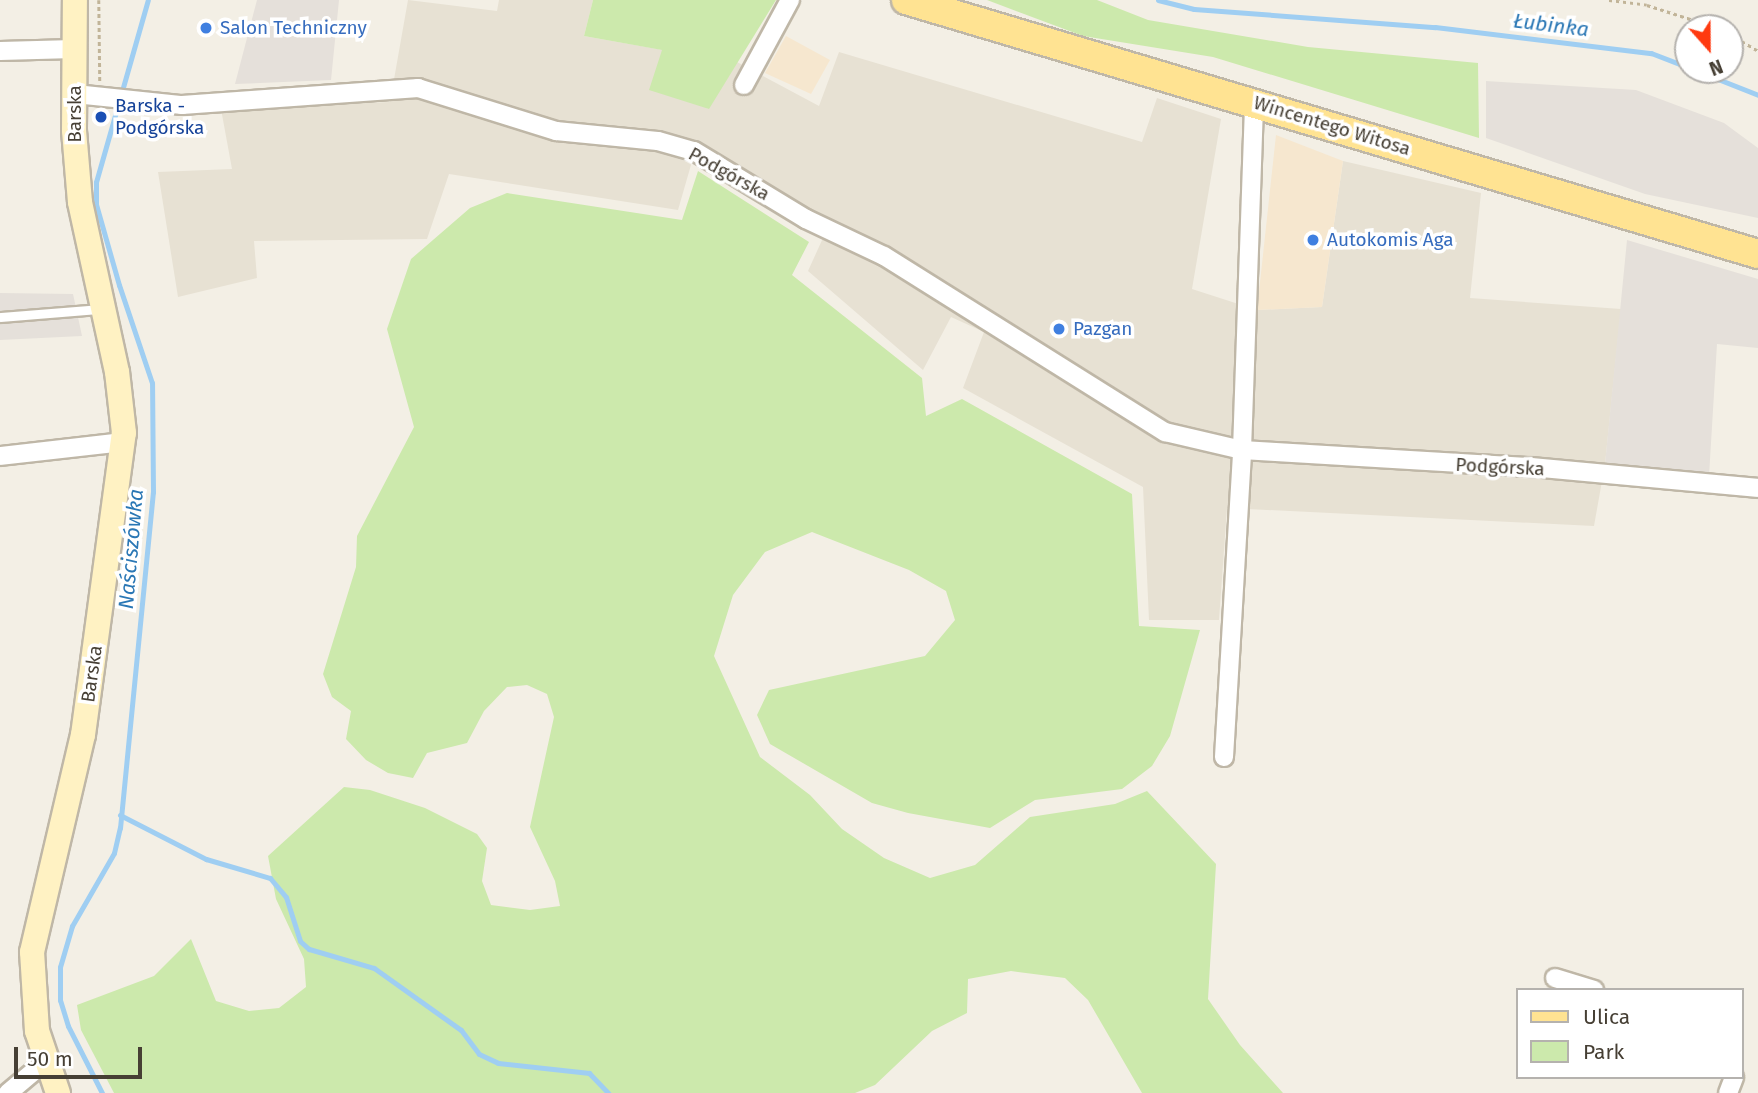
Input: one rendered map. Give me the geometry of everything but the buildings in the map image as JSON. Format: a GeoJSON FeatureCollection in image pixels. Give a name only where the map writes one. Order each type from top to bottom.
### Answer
{"type":"FeatureCollection","features":[{"type":"Feature","properties":{"kind":"main road","name":"Wincentego Witosa"},"geometry":{"type":"LineString","coordinates":[[906,0],[1758,254]]}},
{"type":"Feature","properties":{"kind":"street","name":"Barska"},"geometry":{"type":"LineString","coordinates":[[58,1093],[37,1031],[32,953],[83,735],[123,442],[117,372],[80,202],[75,94],[75,0]]}},
{"type":"Feature","properties":{"kind":"street"},"geometry":{"type":"LineString","coordinates":[[744,85],[790,0]]}},
{"type":"Feature","properties":{"kind":"street"},"geometry":{"type":"LineString","coordinates":[[0,51],[74,49]]}},
{"type":"Feature","properties":{"kind":"street","name":"Podgórska"},"geometry":{"type":"LineString","coordinates":[[75,94],[182,105],[418,88],[556,131],[658,141],[694,151],[806,219],[884,256],[1165,432],[1242,450],[1532,467],[1758,488]]}},
{"type":"Feature","properties":{"kind":"street"},"geometry":{"type":"LineString","coordinates":[[1224,757],[1242,450],[1254,102]]}},
{"type":"Feature","properties":{"kind":"street"},"geometry":{"type":"LineString","coordinates":[[0,456],[123,442]]}},
{"type":"Feature","properties":{"kind":"street"},"geometry":{"type":"LineString","coordinates":[[1555,978],[1588,988]]}},
{"type":"Feature","properties":{"kind":"street"},"geometry":{"type":"LineString","coordinates":[[8,1093],[30,1070],[46,1061]]}},
{"type":"Feature","properties":{"kind":"lane"},"geometry":{"type":"LineString","coordinates":[[0,317],[102,309]]}},
{"type":"Feature","properties":{"kind":"path"},"geometry":{"type":"LineString","coordinates":[[99,0],[105,97]]}},
{"type":"Feature","properties":{"kind":"path"},"geometry":{"type":"LineString","coordinates":[[1609,0],[1647,5],[1675,14]]}},
{"type":"Feature","properties":{"kind":"shaded area"},"geometry":{"type":"Polygon","coordinates":[[[257,0],[339,0],[331,80],[235,84],[257,0]]]}},
{"type":"Feature","properties":{"kind":"shaded area"},"geometry":{"type":"Polygon","coordinates":[[[408,0],[497,11],[499,0],[593,0],[584,36],[663,50],[708,109],[737,62],[819,106],[839,52],[1142,142],[1157,98],[1221,119],[1192,289],[1257,310],[1322,307],[1343,161],[1481,193],[1470,298],[1621,309],[1605,464],[1594,526],[1227,508],[1219,620],[1149,620],[1143,487],[963,388],[984,332],[951,317],[923,370],[808,271],[823,238],[693,158],[678,210],[449,174],[427,239],[254,241],[257,278],[178,297],[158,172],[232,169],[221,109],[390,102],[408,0]]]}},
{"type":"Feature","properties":{"kind":"shaded area"},"geometry":{"type":"Polygon","coordinates":[[[786,36],[830,60],[811,94],[765,73],[786,36]]]}},
{"type":"Feature","properties":{"kind":"shaded area"},"geometry":{"type":"Polygon","coordinates":[[[1486,81],[1636,90],[1724,123],[1758,148],[1758,218],[1645,194],[1486,138],[1486,81]]]}},
{"type":"Feature","properties":{"kind":"shaded area"},"geometry":{"type":"Polygon","coordinates":[[[1276,135],[1343,161],[1322,307],[1257,310],[1276,135]]]}},
{"type":"Feature","properties":{"kind":"shaded area"},"geometry":{"type":"Polygon","coordinates":[[[1627,240],[1758,279],[1758,348],[1717,344],[1709,476],[1605,464],[1627,240]]]}},
{"type":"Feature","properties":{"kind":"shaded area"},"geometry":{"type":"Polygon","coordinates":[[[0,293],[73,294],[82,336],[0,340],[0,293]]]}},
{"type":"Feature","properties":{"kind":"green space"},"geometry":{"type":"Polygon","coordinates":[[[593,0],[776,0],[709,109],[649,90],[662,50],[584,36],[593,0]]]}},
{"type":"Feature","properties":{"kind":"green space"},"geometry":{"type":"Polygon","coordinates":[[[987,0],[1097,0],[1148,20],[1308,47],[1478,63],[1479,138],[1213,57],[1083,36],[987,0]]]}},
{"type":"Feature","properties":{"kind":"green space"},"geometry":{"type":"Polygon","coordinates":[[[698,171],[809,242],[792,275],[922,378],[926,416],[962,399],[1132,494],[1139,626],[1200,630],[1170,736],[1152,766],[1122,789],[1035,800],[990,828],[908,813],[872,803],[770,744],[757,715],[769,690],[925,656],[955,620],[946,591],[909,570],[812,532],[765,552],[733,595],[714,656],[760,757],[810,795],[842,829],[884,858],[930,878],[975,865],[1030,817],[1115,804],[1147,791],[1216,864],[1208,999],[1240,1045],[1283,1093],[1142,1093],[1088,1000],[1065,978],[1011,971],[968,979],[967,1013],[932,1031],[875,1085],[855,1093],[114,1093],[81,1030],[77,1005],[154,976],[191,939],[216,1001],[249,1011],[279,1008],[306,987],[304,959],[276,899],[268,856],[344,787],[370,790],[425,808],[477,834],[487,848],[482,881],[491,905],[530,910],[560,906],[555,881],[530,827],[554,717],[547,694],[527,685],[507,687],[484,711],[467,743],[427,753],[413,778],[388,773],[366,760],[346,739],[351,711],[332,697],[323,674],[356,567],[357,536],[414,427],[387,329],[411,259],[470,208],[507,193],[682,220],[698,171]]]}},
{"type":"Feature","properties":{"kind":"waterway","name":"Naściszówka"},"geometry":{"type":"LineString","coordinates":[[102,1093],[68,1026],[60,1000],[60,967],[72,926],[114,853],[120,828],[153,492],[152,383],[119,285],[96,204],[96,182],[148,0]]}},
{"type":"Feature","properties":{"kind":"waterway","name":"Łubinka"},"geometry":{"type":"LineString","coordinates":[[1158,0],[1194,9],[1435,27],[1651,53],[1674,62]]}},
{"type":"Feature","properties":{"kind":"waterway","name":"Łubinka"},"geometry":{"type":"LineString","coordinates":[[1730,84],[1758,95]]}},
{"type":"Feature","properties":{"kind":"waterway"},"geometry":{"type":"LineString","coordinates":[[120,815],[206,859],[270,878],[286,897],[300,941],[309,949],[374,968],[461,1030],[479,1054],[498,1063],[589,1073],[608,1093]]}},
{"type":"Feature","properties":{"kind":"place","name":"Salon Techniczny"},"geometry":{"type":"Point","coordinates":[206,28]}},
{"type":"Feature","properties":{"kind":"place","name":"Barska - Podgórska"},"geometry":{"type":"Point","coordinates":[101,117]}},
{"type":"Feature","properties":{"kind":"place","name":"Autokomis Aga"},"geometry":{"type":"Point","coordinates":[1313,240]}},
{"type":"Feature","properties":{"kind":"place","name":"Pazgan"},"geometry":{"type":"Point","coordinates":[1059,329]}}]}
